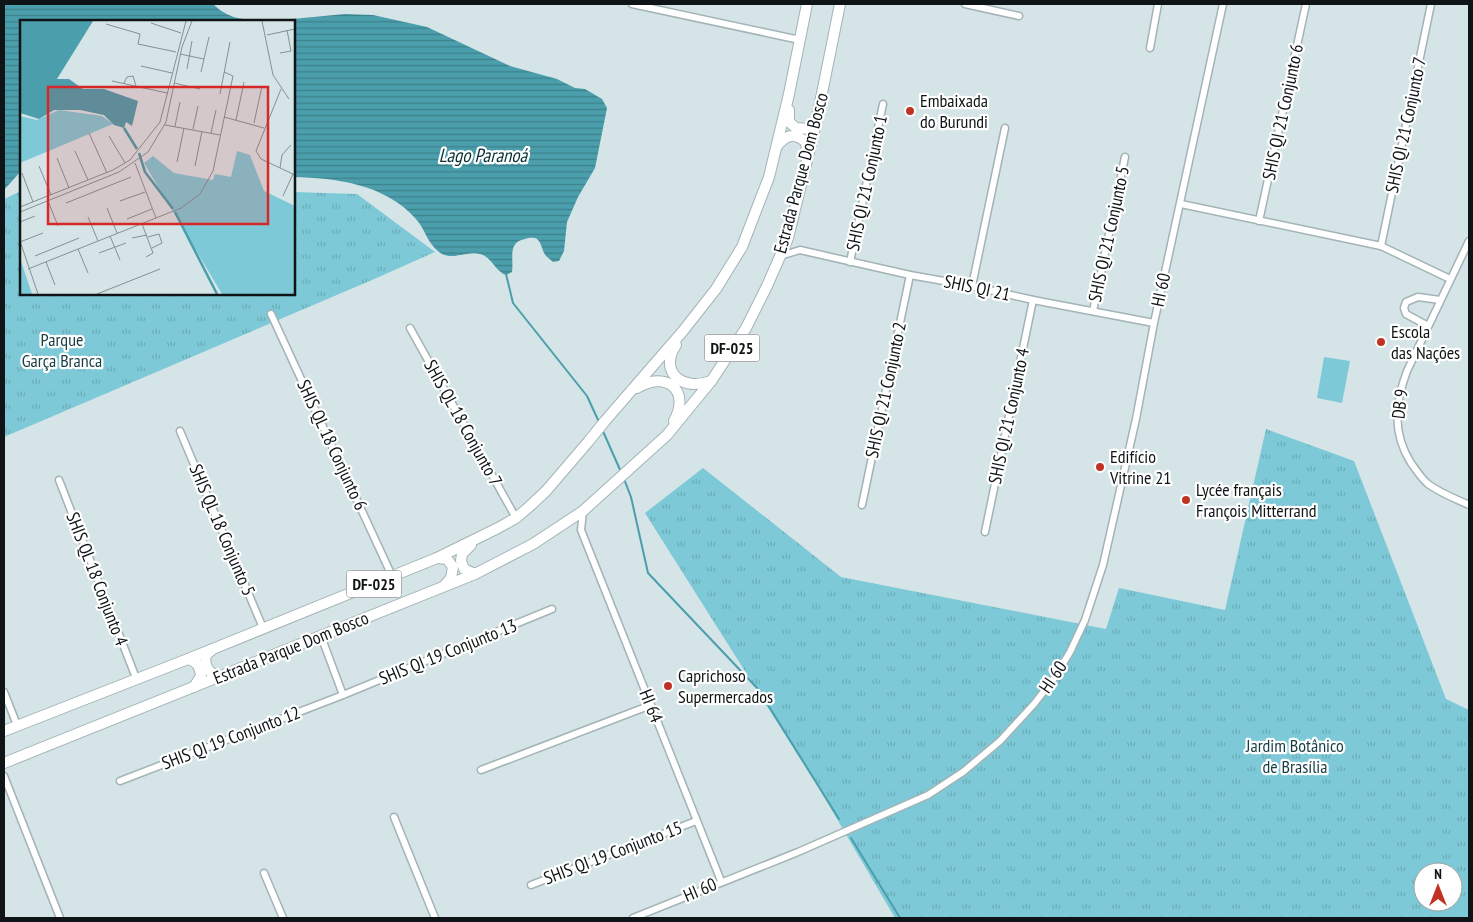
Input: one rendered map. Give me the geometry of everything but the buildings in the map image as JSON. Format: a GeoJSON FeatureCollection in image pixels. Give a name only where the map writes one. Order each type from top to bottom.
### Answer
{"type":"FeatureCollection","features":[{"type":"Feature","properties":{"kind":"main road","name":"Estrada Parque Dom Bosco"},"geometry":{"type":"LineString","coordinates":[[4,731],[437,558],[484,536],[516,518],[546,491],[683,331],[716,289],[742,247],[769,178],[789,94],[807,4]]}},
{"type":"Feature","properties":{"kind":"main road","name":"Estrada Parque Dom Bosco"},"geometry":{"type":"LineString","coordinates":[[4,763],[475,574],[510,557],[566,523],[583,511],[629,470],[666,436],[712,380],[746,328],[780,256],[788,238],[816,123],[840,4]]}},
{"type":"Feature","properties":{"kind":"main road"},"geometry":{"type":"LineString","coordinates":[[789,94],[788,119],[792,126],[808,129],[816,123]]}},
{"type":"Feature","properties":{"kind":"main road"},"geometry":{"type":"LineString","coordinates":[[777,147],[785,138],[798,137],[806,142],[808,156]]}},
{"type":"Feature","properties":{"kind":"main road"},"geometry":{"type":"LineString","coordinates":[[683,331],[682,336],[671,352],[671,366],[674,373],[682,382],[694,385],[712,380]]}},
{"type":"Feature","properties":{"kind":"main road"},"geometry":{"type":"LineString","coordinates":[[630,392],[649,382],[660,381],[669,382],[676,388],[680,408],[666,436]]}},
{"type":"Feature","properties":{"kind":"main road"},"geometry":{"type":"LineString","coordinates":[[475,574],[464,569],[461,557],[467,548],[484,536]]}},
{"type":"Feature","properties":{"kind":"main road"},"geometry":{"type":"LineString","coordinates":[[437,558],[447,559],[454,567],[451,578],[443,587]]}},
{"type":"Feature","properties":{"kind":"main road"},"geometry":{"type":"LineString","coordinates":[[214,648],[206,655],[206,665],[210,672],[221,677]]}},
{"type":"Feature","properties":{"kind":"main road"},"geometry":{"type":"LineString","coordinates":[[188,659],[196,663],[200,669],[201,676],[193,688]]}},
{"type":"Feature","properties":{"kind":"street"},"geometry":{"type":"LineString","coordinates":[[632,4],[800,40]]}},
{"type":"Feature","properties":{"kind":"street"},"geometry":{"type":"LineString","coordinates":[[965,4],[1019,16]]}},
{"type":"Feature","properties":{"kind":"street"},"geometry":{"type":"LineString","coordinates":[[1150,48],[1158,4]]}},
{"type":"Feature","properties":{"kind":"street","name":"HI 60"},"geometry":{"type":"LineString","coordinates":[[633,918],[798,852],[828,837],[889,812],[942,786],[963,772],[1000,741],[1045,691],[1070,652],[1085,620],[1103,565],[1136,420],[1154,323],[1181,204],[1222,4]]}},
{"type":"Feature","properties":{"kind":"street","name":"SHIS QI 21 Conjunto 6"},"geometry":{"type":"LineString","coordinates":[[1260,221],[1306,4]]}},
{"type":"Feature","properties":{"kind":"street","name":"SHIS QI 21 Conjunto 7"},"geometry":{"type":"LineString","coordinates":[[1381,246],[1431,4]]}},
{"type":"Feature","properties":{"kind":"street","name":"SHIS QI 21 Conjunto 1"},"geometry":{"type":"LineString","coordinates":[[850,262],[883,104]]}},
{"type":"Feature","properties":{"kind":"street"},"geometry":{"type":"LineString","coordinates":[[972,286],[1005,128]]}},
{"type":"Feature","properties":{"kind":"street","name":"SHIS QI 21 Conjunto 5"},"geometry":{"type":"LineString","coordinates":[[1093,311],[1125,157]]}},
{"type":"Feature","properties":{"kind":"street"},"geometry":{"type":"LineString","coordinates":[[1181,204],[1381,246],[1450,279],[1469,240]]}},
{"type":"Feature","properties":{"kind":"street"},"geometry":{"type":"LineString","coordinates":[[780,256],[800,250],[788,238]]}},
{"type":"Feature","properties":{"kind":"street","name":"SHIS QI 21"},"geometry":{"type":"LineString","coordinates":[[800,250],[910,275],[1154,323]]}},
{"type":"Feature","properties":{"kind":"street","name":"SHIS QI 21 Conjunto 2"},"geometry":{"type":"LineString","coordinates":[[862,504],[910,275]]}},
{"type":"Feature","properties":{"kind":"street","name":"DB 9"},"geometry":{"type":"LineString","coordinates":[[1450,279],[1401,388],[1396,413],[1402,446],[1422,478],[1430,485],[1469,505]]}},
{"type":"Feature","properties":{"kind":"street"},"geometry":{"type":"LineString","coordinates":[[1428,326],[1406,314],[1404,308],[1406,302],[1418,297],[1440,300]]}},
{"type":"Feature","properties":{"kind":"street","name":"SHIS QI 21 Conjunto 4"},"geometry":{"type":"LineString","coordinates":[[985,532],[1033,300]]}},
{"type":"Feature","properties":{"kind":"street","name":"SHIS QL 18 Conjunto 6"},"geometry":{"type":"LineString","coordinates":[[271,314],[392,576]]}},
{"type":"Feature","properties":{"kind":"street","name":"SHIS QL 18 Conjunto 7"},"geometry":{"type":"LineString","coordinates":[[410,328],[516,518]]}},
{"type":"Feature","properties":{"kind":"street","name":"SHIS QL 18 Conjunto 5"},"geometry":{"type":"LineString","coordinates":[[180,431],[264,628]]}},
{"type":"Feature","properties":{"kind":"street","name":"SHIS QL 18 Conjunto 4"},"geometry":{"type":"LineString","coordinates":[[59,480],[136,678]]}},
{"type":"Feature","properties":{"kind":"street","name":"HI 64"},"geometry":{"type":"LineString","coordinates":[[583,511],[581,530],[721,882]]}},
{"type":"Feature","properties":{"kind":"street"},"geometry":{"type":"LineString","coordinates":[[566,523],[581,530]]}},
{"type":"Feature","properties":{"kind":"street","name":"SHIS QI 19 Conjunto 13"},"geometry":{"type":"LineString","coordinates":[[343,695],[552,610]]}},
{"type":"Feature","properties":{"kind":"street"},"geometry":{"type":"LineString","coordinates":[[321,636],[343,695]]}},
{"type":"Feature","properties":{"kind":"street"},"geometry":{"type":"LineString","coordinates":[[4,692],[17,725]]}},
{"type":"Feature","properties":{"kind":"street","name":"SHIS QI 19 Conjunto 12"},"geometry":{"type":"LineString","coordinates":[[120,782],[343,695]]}},
{"type":"Feature","properties":{"kind":"street"},"geometry":{"type":"LineString","coordinates":[[481,770],[651,705]]}},
{"type":"Feature","properties":{"kind":"street"},"geometry":{"type":"LineString","coordinates":[[4,776],[60,918]]}},
{"type":"Feature","properties":{"kind":"street"},"geometry":{"type":"LineString","coordinates":[[394,817],[435,918]]}},
{"type":"Feature","properties":{"kind":"street","name":"SHIS QI 19 Conjunto 15"},"geometry":{"type":"LineString","coordinates":[[531,885],[696,821]]}},
{"type":"Feature","properties":{"kind":"street"},"geometry":{"type":"LineString","coordinates":[[264,873],[283,918]]}},
{"type":"Feature","properties":{"kind":"green space","name":"Parque Garça Branca"},"geometry":{"type":"Polygon","coordinates":[[[20,191],[20,295],[295,295],[295,192],[357,194],[435,252],[4,437],[4,199],[20,191]]]}},
{"type":"Feature","properties":{"kind":"green space"},"geometry":{"type":"Polygon","coordinates":[[[1324,357],[1350,361],[1342,403],[1317,398],[1324,357]]]}},
{"type":"Feature","properties":{"kind":"green space","name":"Jardim Botânico de Brasília"},"geometry":{"type":"Polygon","coordinates":[[[1266,429],[1354,461],[1446,699],[1469,710],[1469,918],[895,918],[820,790],[645,513],[703,468],[841,577],[1106,629],[1119,588],[1225,610],[1266,429]]]}},
{"type":"Feature","properties":{"kind":"water"},"geometry":{"type":"Polygon","coordinates":[[[4,4],[213,4],[226,14],[256,20],[20,20],[20,172],[4,190],[4,4]]]}},
{"type":"Feature","properties":{"kind":"water","name":"Lago Paranoá"},"geometry":{"type":"Polygon","coordinates":[[[345,14],[373,15],[427,27],[510,66],[557,79],[575,88],[585,89],[602,99],[607,108],[595,168],[578,197],[567,222],[564,251],[559,261],[553,262],[547,257],[537,239],[526,239],[519,241],[514,247],[512,252],[512,272],[506,275],[488,258],[480,254],[470,253],[449,256],[439,252],[415,218],[389,197],[374,190],[342,181],[295,177],[295,20],[282,20],[345,14]]]}},
{"type":"Feature","properties":{"kind":"waterway"},"geometry":{"type":"LineString","coordinates":[[506,274],[513,303],[587,396],[599,422]]}},
{"type":"Feature","properties":{"kind":"waterway"},"geometry":{"type":"LineString","coordinates":[[602,429],[621,472]]}},
{"type":"Feature","properties":{"kind":"waterway"},"geometry":{"type":"LineString","coordinates":[[624,479],[631,497],[648,573],[758,689],[839,819]]}},
{"type":"Feature","properties":{"kind":"waterway"},"geometry":{"type":"LineString","coordinates":[[851,838],[900,918]]}},
{"type":"Feature","properties":{"kind":"place","name":"Embaixada do Burundi"},"geometry":{"type":"Point","coordinates":[910,111]}},
{"type":"Feature","properties":{"kind":"place","name":"Escola das Nações"},"geometry":{"type":"Point","coordinates":[1381,342]}},
{"type":"Feature","properties":{"kind":"place","name":"Edifício Vitrine 21"},"geometry":{"type":"Point","coordinates":[1100,467]}},
{"type":"Feature","properties":{"kind":"place","name":"Lycée français François Mitterrand"},"geometry":{"type":"Point","coordinates":[1186,500]}},
{"type":"Feature","properties":{"kind":"place","name":"Caprichoso Supermercados"},"geometry":{"type":"Point","coordinates":[668,686]}}]}
